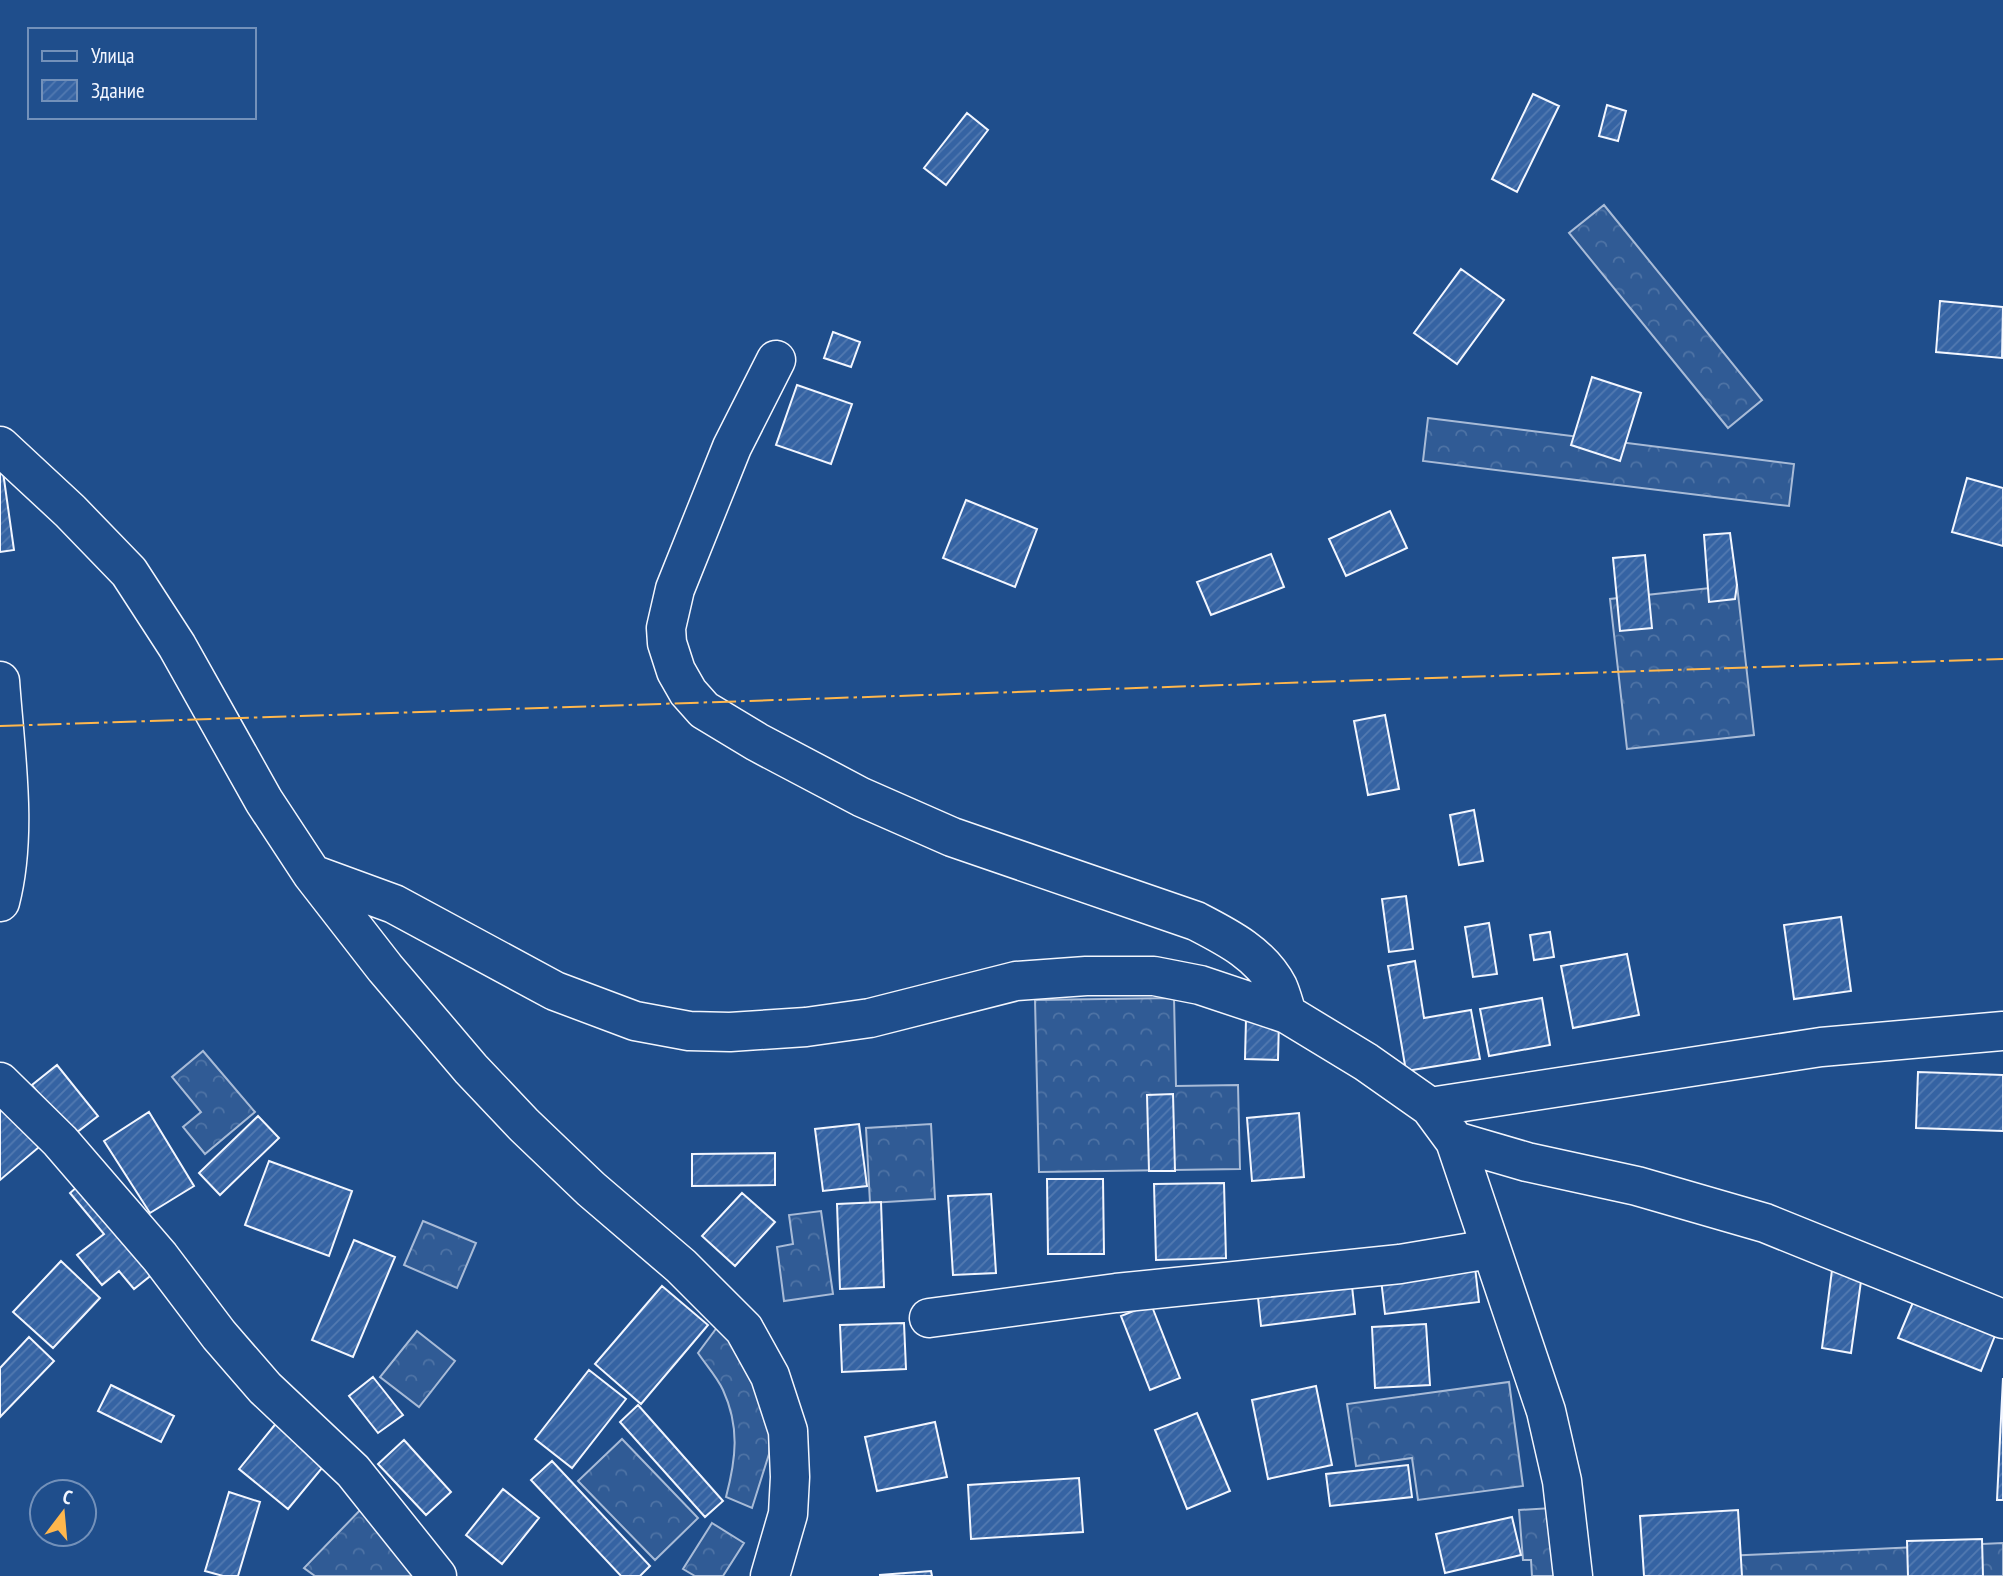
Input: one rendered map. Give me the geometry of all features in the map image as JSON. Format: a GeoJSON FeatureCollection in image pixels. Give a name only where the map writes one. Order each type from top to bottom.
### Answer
{"type":"FeatureCollection","features":[{"type":"Feature","properties":{"kind":"lane"},"geometry":{"type":"LineString","coordinates":[[776,360],[732,447],[675,589],[666,628],[667,643],[676,671],[688,692],[705,710],[757,742],[861,797],[952,837],[1196,921],[1225,936],[1250,953],[1266,970],[1278,987],[1287,1014]]}},
{"type":"Feature","properties":{"kind":"lane"},"geometry":{"type":"LineString","coordinates":[[0,446],[70,511],[129,572],[177,646],[264,801],[312,874],[385,968],[471,1069],[524,1125],[591,1189],[681,1266],[744,1329],[770,1376],[788,1431],[788,1514],[769,1576]]}},
{"type":"Feature","properties":{"kind":"lane"},"geometry":{"type":"LineString","coordinates":[[0,681],[8,799],[7,875],[0,902]]}},
{"type":"Feature","properties":{"kind":"lane"},"geometry":{"type":"LineString","coordinates":[[312,874],[394,904],[555,991],[635,1021],[690,1031],[730,1032],[806,1027],[870,1018],[1016,981],[1086,976],[1154,976],[1189,982],[1287,1014],[1366,1062],[1430,1107],[1455,1141],[1546,1411],[1562,1481],[1573,1576]]}},
{"type":"Feature","properties":{"kind":"lane"},"geometry":{"type":"LineString","coordinates":[[1430,1107],[1821,1047],[2003,1031]]}},
{"type":"Feature","properties":{"kind":"lane"},"geometry":{"type":"LineString","coordinates":[[0,1082],[60,1141],[160,1258],[219,1335],[265,1388],[353,1471],[437,1576]]}},
{"type":"Feature","properties":{"kind":"lane"},"geometry":{"type":"LineString","coordinates":[[1455,1141],[1527,1162],[1637,1186],[1765,1223],[2003,1319]]}},
{"type":"Feature","properties":{"kind":"lane"},"geometry":{"type":"LineString","coordinates":[[929,1318],[1116,1293],[1400,1264],[1490,1249]]}},
{"type":"Feature","properties":{"kind":"green space"},"geometry":{"type":"Polygon","coordinates":[[[1604,205],[1762,400],[1728,428],[1569,233],[1604,205]]]}},
{"type":"Feature","properties":{"kind":"green space"},"geometry":{"type":"Polygon","coordinates":[[[1428,418],[1794,464],[1789,506],[1423,461],[1428,418]]]}},
{"type":"Feature","properties":{"kind":"green space"},"geometry":{"type":"Polygon","coordinates":[[[1737,585],[1754,735],[1627,749],[1610,599],[1737,585]]]}},
{"type":"Feature","properties":{"kind":"green space"},"geometry":{"type":"Polygon","coordinates":[[[1174,998],[1176,1086],[1238,1085],[1240,1169],[1039,1172],[1035,1000],[1174,998]]]}},
{"type":"Feature","properties":{"kind":"green space"},"geometry":{"type":"Polygon","coordinates":[[[203,1051],[255,1112],[205,1154],[183,1127],[201,1112],[172,1077],[203,1051]]]}},
{"type":"Feature","properties":{"kind":"green space"},"geometry":{"type":"Polygon","coordinates":[[[931,1124],[935,1199],[870,1203],[866,1128],[931,1124]]]}},
{"type":"Feature","properties":{"kind":"green space"},"geometry":{"type":"Polygon","coordinates":[[[821,1211],[833,1294],[784,1301],[777,1247],[793,1244],[789,1215],[821,1211]]]}},
{"type":"Feature","properties":{"kind":"green space"},"geometry":{"type":"Polygon","coordinates":[[[423,1221],[476,1243],[457,1288],[404,1265],[423,1221]]]}},
{"type":"Feature","properties":{"kind":"green space"},"geometry":{"type":"Polygon","coordinates":[[[721,1322],[770,1409],[769,1454],[752,1508],[726,1497],[735,1443],[732,1417],[721,1385],[698,1353],[721,1322]]]}},
{"type":"Feature","properties":{"kind":"green space"},"geometry":{"type":"Polygon","coordinates":[[[417,1331],[455,1361],[419,1407],[380,1377],[417,1331]]]}},
{"type":"Feature","properties":{"kind":"green space"},"geometry":{"type":"Polygon","coordinates":[[[1509,1382],[1523,1486],[1418,1500],[1412,1458],[1356,1466],[1347,1404],[1509,1382]]]}},
{"type":"Feature","properties":{"kind":"green space"},"geometry":{"type":"Polygon","coordinates":[[[622,1439],[698,1518],[655,1560],[578,1481],[622,1439]]]}},
{"type":"Feature","properties":{"kind":"green space"},"geometry":{"type":"Polygon","coordinates":[[[366,1504],[422,1576],[315,1576],[304,1568],[366,1504]]]}},
{"type":"Feature","properties":{"kind":"green space"},"geometry":{"type":"Polygon","coordinates":[[[1552,1508],[1557,1576],[1532,1576],[1531,1560],[1523,1560],[1519,1510],[1552,1508]]]}},
{"type":"Feature","properties":{"kind":"green space"},"geometry":{"type":"Polygon","coordinates":[[[712,1523],[744,1543],[723,1576],[695,1576],[683,1569],[712,1523]]]}},
{"type":"Feature","properties":{"kind":"green space"},"geometry":{"type":"Polygon","coordinates":[[[2003,1543],[2003,1576],[1725,1576],[1724,1556],[2003,1543]]]}},
{"type":"Feature","properties":{"kind":"building"},"geometry":{"type":"Polygon","coordinates":[[[1533,94],[1559,106],[1517,192],[1492,179],[1533,94]]]}},
{"type":"Feature","properties":{"kind":"building"},"geometry":{"type":"Polygon","coordinates":[[[1607,105],[1626,111],[1618,141],[1599,136],[1607,105]]]}},
{"type":"Feature","properties":{"kind":"building"},"geometry":{"type":"Polygon","coordinates":[[[967,113],[988,130],[946,185],[924,168],[967,113]]]}},
{"type":"Feature","properties":{"kind":"building"},"geometry":{"type":"Polygon","coordinates":[[[1461,269],[1504,300],[1457,364],[1414,333],[1461,269]]]}},
{"type":"Feature","properties":{"kind":"building"},"geometry":{"type":"Polygon","coordinates":[[[1940,301],[2003,307],[2002,358],[1936,352],[1940,301]]]}},
{"type":"Feature","properties":{"kind":"building"},"geometry":{"type":"Polygon","coordinates":[[[833,332],[860,342],[851,367],[824,358],[833,332]]]}},
{"type":"Feature","properties":{"kind":"building"},"geometry":{"type":"Polygon","coordinates":[[[1592,377],[1641,393],[1620,461],[1571,445],[1592,377]]]}},
{"type":"Feature","properties":{"kind":"building"},"geometry":{"type":"Polygon","coordinates":[[[797,385],[852,404],[831,464],[776,445],[797,385]]]}},
{"type":"Feature","properties":{"kind":"building"},"geometry":{"type":"Polygon","coordinates":[[[3,472],[14,550],[0,552],[0,473],[3,472]]]}},
{"type":"Feature","properties":{"kind":"building"},"geometry":{"type":"Polygon","coordinates":[[[1967,478],[2003,488],[2003,546],[1952,532],[1967,478]]]}},
{"type":"Feature","properties":{"kind":"building"},"geometry":{"type":"Polygon","coordinates":[[[966,500],[1037,529],[1015,587],[943,558],[966,500]]]}},
{"type":"Feature","properties":{"kind":"building"},"geometry":{"type":"Polygon","coordinates":[[[1390,511],[1407,548],[1346,576],[1329,539],[1390,511]]]}},
{"type":"Feature","properties":{"kind":"building"},"geometry":{"type":"Polygon","coordinates":[[[1730,533],[1737,585],[1735,599],[1709,602],[1704,535],[1730,533]]]}},
{"type":"Feature","properties":{"kind":"building"},"geometry":{"type":"Polygon","coordinates":[[[1271,554],[1284,587],[1211,615],[1197,582],[1271,554]]]}},
{"type":"Feature","properties":{"kind":"building"},"geometry":{"type":"Polygon","coordinates":[[[1645,555],[1652,628],[1620,631],[1613,558],[1645,555]]]}},
{"type":"Feature","properties":{"kind":"building"},"geometry":{"type":"Polygon","coordinates":[[[1385,715],[1399,789],[1368,795],[1354,721],[1385,715]]]}},
{"type":"Feature","properties":{"kind":"building"},"geometry":{"type":"Polygon","coordinates":[[[1474,810],[1483,861],[1459,865],[1450,815],[1474,810]]]}},
{"type":"Feature","properties":{"kind":"building"},"geometry":{"type":"Polygon","coordinates":[[[1406,896],[1413,949],[1389,952],[1382,899],[1406,896]]]}},
{"type":"Feature","properties":{"kind":"building"},"geometry":{"type":"Polygon","coordinates":[[[1841,917],[1851,991],[1794,999],[1784,925],[1841,917]]]}},
{"type":"Feature","properties":{"kind":"building"},"geometry":{"type":"Polygon","coordinates":[[[1489,923],[1497,974],[1473,977],[1465,927],[1489,923]]]}},
{"type":"Feature","properties":{"kind":"building"},"geometry":{"type":"Polygon","coordinates":[[[1550,932],[1554,957],[1534,960],[1530,935],[1550,932]]]}},
{"type":"Feature","properties":{"kind":"building"},"geometry":{"type":"Polygon","coordinates":[[[1627,954],[1639,1015],[1573,1028],[1561,966],[1627,954]]]}},
{"type":"Feature","properties":{"kind":"building"},"geometry":{"type":"Polygon","coordinates":[[[1415,961],[1424,1018],[1471,1010],[1480,1059],[1406,1071],[1388,966],[1415,961]]]}},
{"type":"Feature","properties":{"kind":"building"},"geometry":{"type":"Polygon","coordinates":[[[1542,998],[1550,1045],[1489,1056],[1480,1009],[1542,998]]]}},
{"type":"Feature","properties":{"kind":"building"},"geometry":{"type":"Polygon","coordinates":[[[1246,1019],[1279,1020],[1278,1060],[1245,1059],[1246,1019]]]}},
{"type":"Feature","properties":{"kind":"building"},"geometry":{"type":"Polygon","coordinates":[[[57,1065],[98,1116],[72,1136],[32,1085],[57,1065]]]}},
{"type":"Feature","properties":{"kind":"building"},"geometry":{"type":"Polygon","coordinates":[[[1918,1072],[2003,1075],[2003,1131],[1916,1128],[1918,1072]]]}},
{"type":"Feature","properties":{"kind":"building"},"geometry":{"type":"Polygon","coordinates":[[[1173,1094],[1175,1171],[1149,1171],[1147,1095],[1173,1094]]]}},
{"type":"Feature","properties":{"kind":"building"},"geometry":{"type":"Polygon","coordinates":[[[0,1097],[45,1142],[0,1180],[0,1097]]]}},
{"type":"Feature","properties":{"kind":"building"},"geometry":{"type":"Polygon","coordinates":[[[149,1112],[194,1186],[150,1213],[104,1141],[149,1112]]]}},
{"type":"Feature","properties":{"kind":"building"},"geometry":{"type":"Polygon","coordinates":[[[1299,1113],[1304,1177],[1252,1181],[1247,1118],[1299,1113]]]}},
{"type":"Feature","properties":{"kind":"building"},"geometry":{"type":"Polygon","coordinates":[[[258,1116],[279,1138],[220,1195],[199,1173],[258,1116]]]}},
{"type":"Feature","properties":{"kind":"building"},"geometry":{"type":"Polygon","coordinates":[[[859,1124],[867,1186],[823,1191],[815,1129],[859,1124]]]}},
{"type":"Feature","properties":{"kind":"building"},"geometry":{"type":"Polygon","coordinates":[[[775,1153],[775,1185],[692,1186],[692,1154],[775,1153]]]}},
{"type":"Feature","properties":{"kind":"building"},"geometry":{"type":"Polygon","coordinates":[[[269,1161],[352,1191],[329,1256],[245,1225],[269,1161]]]}},
{"type":"Feature","properties":{"kind":"building"},"geometry":{"type":"Polygon","coordinates":[[[1047,1179],[1103,1179],[1104,1254],[1048,1254],[1047,1179]]]}},
{"type":"Feature","properties":{"kind":"building"},"geometry":{"type":"Polygon","coordinates":[[[85,1180],[159,1269],[134,1289],[119,1271],[102,1285],[77,1255],[104,1234],[70,1193],[85,1180]]]}},
{"type":"Feature","properties":{"kind":"building"},"geometry":{"type":"Polygon","coordinates":[[[1224,1183],[1226,1258],[1156,1260],[1154,1184],[1224,1183]]]}},
{"type":"Feature","properties":{"kind":"building"},"geometry":{"type":"Polygon","coordinates":[[[742,1193],[775,1222],[735,1266],[702,1236],[742,1193]]]}},
{"type":"Feature","properties":{"kind":"building"},"geometry":{"type":"Polygon","coordinates":[[[991,1194],[996,1273],[953,1275],[948,1196],[991,1194]]]}},
{"type":"Feature","properties":{"kind":"building"},"geometry":{"type":"Polygon","coordinates":[[[881,1202],[884,1287],[840,1289],[837,1204],[881,1202]]]}},
{"type":"Feature","properties":{"kind":"building"},"geometry":{"type":"Polygon","coordinates":[[[354,1240],[395,1257],[353,1357],[312,1340],[354,1240]]]}},
{"type":"Feature","properties":{"kind":"building"},"geometry":{"type":"Polygon","coordinates":[[[61,1261],[100,1298],[53,1348],[13,1312],[61,1261]]]}},
{"type":"Feature","properties":{"kind":"building"},"geometry":{"type":"Polygon","coordinates":[[[1475,1267],[1479,1302],[1385,1314],[1381,1279],[1475,1267]]]}},
{"type":"Feature","properties":{"kind":"building"},"geometry":{"type":"Polygon","coordinates":[[[1832,1270],[1862,1274],[1851,1353],[1822,1348],[1832,1270]]]}},
{"type":"Feature","properties":{"kind":"building"},"geometry":{"type":"Polygon","coordinates":[[[1351,1277],[1355,1314],[1261,1326],[1257,1288],[1351,1277]]]}},
{"type":"Feature","properties":{"kind":"building"},"geometry":{"type":"Polygon","coordinates":[[[662,1286],[708,1325],[641,1404],[595,1364],[662,1286]]]}},
{"type":"Feature","properties":{"kind":"building"},"geometry":{"type":"Polygon","coordinates":[[[1914,1300],[1996,1333],[1981,1371],[1898,1338],[1914,1300]]]}},
{"type":"Feature","properties":{"kind":"building"},"geometry":{"type":"Polygon","coordinates":[[[1151,1304],[1180,1378],[1150,1390],[1121,1316],[1151,1304]]]}},
{"type":"Feature","properties":{"kind":"building"},"geometry":{"type":"Polygon","coordinates":[[[904,1323],[906,1369],[842,1372],[840,1325],[904,1323]]]}},
{"type":"Feature","properties":{"kind":"building"},"geometry":{"type":"Polygon","coordinates":[[[1426,1324],[1430,1385],[1375,1388],[1372,1327],[1426,1324]]]}},
{"type":"Feature","properties":{"kind":"building"},"geometry":{"type":"Polygon","coordinates":[[[29,1337],[54,1361],[0,1417],[0,1368],[29,1337]]]}},
{"type":"Feature","properties":{"kind":"building"},"geometry":{"type":"Polygon","coordinates":[[[589,1370],[626,1399],[572,1468],[535,1439],[589,1370]]]}},
{"type":"Feature","properties":{"kind":"building"},"geometry":{"type":"Polygon","coordinates":[[[373,1377],[403,1415],[378,1433],[349,1396],[373,1377]]]}},
{"type":"Feature","properties":{"kind":"building"},"geometry":{"type":"Polygon","coordinates":[[[2003,1378],[2003,1500],[1997,1500],[2003,1378]]]}},
{"type":"Feature","properties":{"kind":"building"},"geometry":{"type":"Polygon","coordinates":[[[111,1385],[174,1416],[161,1442],[98,1411],[111,1385]]]}},
{"type":"Feature","properties":{"kind":"building"},"geometry":{"type":"Polygon","coordinates":[[[1316,1386],[1332,1465],[1268,1479],[1252,1400],[1316,1386]]]}},
{"type":"Feature","properties":{"kind":"building"},"geometry":{"type":"Polygon","coordinates":[[[638,1405],[723,1501],[705,1517],[620,1422],[638,1405]]]}},
{"type":"Feature","properties":{"kind":"building"},"geometry":{"type":"Polygon","coordinates":[[[1197,1413],[1230,1491],[1187,1509],[1155,1430],[1197,1413]]]}},
{"type":"Feature","properties":{"kind":"building"},"geometry":{"type":"Polygon","coordinates":[[[282,1416],[332,1456],[288,1509],[239,1469],[282,1416]]]}},
{"type":"Feature","properties":{"kind":"building"},"geometry":{"type":"Polygon","coordinates":[[[935,1422],[947,1477],[877,1491],[865,1437],[935,1422]]]}},
{"type":"Feature","properties":{"kind":"building"},"geometry":{"type":"Polygon","coordinates":[[[404,1440],[451,1492],[426,1515],[378,1464],[404,1440]]]}},
{"type":"Feature","properties":{"kind":"building"},"geometry":{"type":"Polygon","coordinates":[[[552,1461],[650,1566],[640,1576],[621,1576],[531,1480],[552,1461]]]}},
{"type":"Feature","properties":{"kind":"building"},"geometry":{"type":"Polygon","coordinates":[[[1408,1465],[1412,1497],[1330,1506],[1326,1474],[1408,1465]]]}},
{"type":"Feature","properties":{"kind":"building"},"geometry":{"type":"Polygon","coordinates":[[[1079,1478],[1083,1532],[971,1539],[968,1485],[1079,1478]]]}},
{"type":"Feature","properties":{"kind":"building"},"geometry":{"type":"Polygon","coordinates":[[[503,1489],[539,1518],[502,1564],[466,1535],[503,1489]]]}},
{"type":"Feature","properties":{"kind":"building"},"geometry":{"type":"Polygon","coordinates":[[[229,1492],[260,1502],[238,1576],[223,1576],[205,1571],[229,1492]]]}},
{"type":"Feature","properties":{"kind":"building"},"geometry":{"type":"Polygon","coordinates":[[[1738,1510],[1742,1576],[1644,1576],[1640,1516],[1738,1510]]]}},
{"type":"Feature","properties":{"kind":"building"},"geometry":{"type":"Polygon","coordinates":[[[1512,1517],[1521,1555],[1445,1573],[1436,1534],[1512,1517]]]}},
{"type":"Feature","properties":{"kind":"building"},"geometry":{"type":"Polygon","coordinates":[[[1982,1539],[1983,1576],[1908,1576],[1907,1541],[1982,1539]]]}},
{"type":"Feature","properties":{"kind":"building"},"geometry":{"type":"Polygon","coordinates":[[[931,1571],[932,1576],[880,1576],[880,1575],[931,1571]]]}},
{"type":"Feature","properties":{"kind":"power"},"geometry":{"type":"LineString","coordinates":[[0,726],[2003,659]]}}]}
